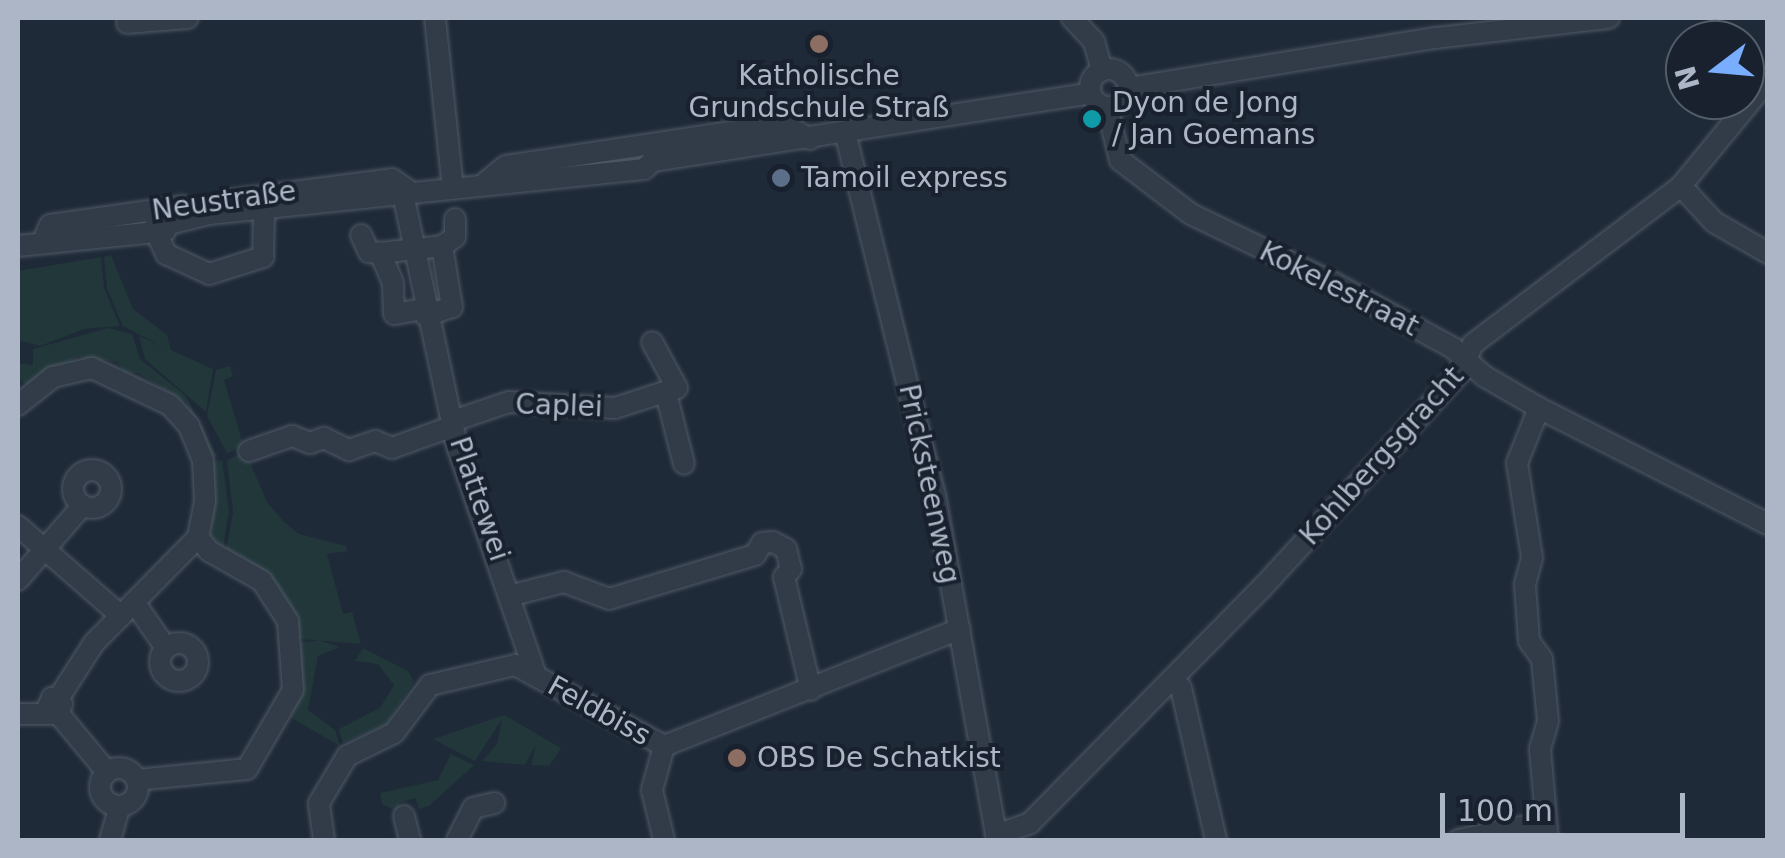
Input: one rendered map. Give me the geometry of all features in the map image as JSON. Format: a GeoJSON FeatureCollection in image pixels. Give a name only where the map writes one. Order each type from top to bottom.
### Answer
{"type":"FeatureCollection","features":[{"type":"Feature","properties":{"kind":"street"},"geometry":{"type":"LineString","coordinates":[[127,23],[188,18]]}},
{"type":"Feature","properties":{"kind":"street"},"geometry":{"type":"LineString","coordinates":[[435,18],[452,188]]}},
{"type":"Feature","properties":{"kind":"street"},"geometry":{"type":"LineString","coordinates":[[1072,18],[1094,42],[1102,70],[1090,92]]}},
{"type":"Feature","properties":{"kind":"street"},"geometry":{"type":"LineString","coordinates":[[1128,88],[1399,48],[1436,38],[1480,36],[1609,18]]}},
{"type":"Feature","properties":{"kind":"street"},"geometry":{"type":"LineString","coordinates":[[1090,92],[1107,107],[1121,103],[1128,88],[1121,72],[1102,70]]}},
{"type":"Feature","properties":{"kind":"street","name":"Kohlbergsgracht"},"geometry":{"type":"LineString","coordinates":[[997,838],[1030,823],[1173,680],[1351,495],[1467,362],[1473,344],[1682,186],[1768,80]]}},
{"type":"Feature","properties":{"kind":"street"},"geometry":{"type":"LineString","coordinates":[[484,183],[644,169],[654,161],[810,140],[1090,92]]}},
{"type":"Feature","properties":{"kind":"street","name":"Kokelestraat"},"geometry":{"type":"LineString","coordinates":[[1107,107],[1120,160],[1191,214],[1334,282],[1539,408],[1768,524]]}},
{"type":"Feature","properties":{"kind":"street"},"geometry":{"type":"LineString","coordinates":[[484,183],[506,166],[784,124],[810,140]]}},
{"type":"Feature","properties":{"kind":"street","name":"Pricksteenweg"},"geometry":{"type":"LineString","coordinates":[[845,132],[935,495],[997,838]]}},
{"type":"Feature","properties":{"kind":"street","name":"Neustraße"},"geometry":{"type":"LineString","coordinates":[[43,242],[50,226],[214,202],[392,179],[407,194]]}},
{"type":"Feature","properties":{"kind":"street","name":"Neustraße"},"geometry":{"type":"LineString","coordinates":[[18,246],[154,228],[209,214],[264,213],[484,183]]}},
{"type":"Feature","properties":{"kind":"street"},"geometry":{"type":"LineString","coordinates":[[1682,186],[1714,222],[1768,253]]}},
{"type":"Feature","properties":{"kind":"street","name":"Plattewei"},"geometry":{"type":"LineString","coordinates":[[407,194],[410,250],[453,423],[513,595],[536,676]]}},
{"type":"Feature","properties":{"kind":"street"},"geometry":{"type":"LineString","coordinates":[[154,228],[166,254],[209,274],[263,257],[264,213]]}},
{"type":"Feature","properties":{"kind":"street"},"geometry":{"type":"LineString","coordinates":[[361,235],[369,252],[442,246],[455,237],[455,219]]}},
{"type":"Feature","properties":{"kind":"street"},"geometry":{"type":"LineString","coordinates":[[380,253],[394,283],[394,314],[424,312],[452,307],[442,246]]}},
{"type":"Feature","properties":{"kind":"street"},"geometry":{"type":"LineString","coordinates":[[652,342],[679,388],[684,464]]}},
{"type":"Feature","properties":{"kind":"street"},"geometry":{"type":"LineString","coordinates":[[18,405],[53,377],[92,368],[170,405],[189,426],[204,462],[198,537],[127,609],[54,707],[18,714]]}},
{"type":"Feature","properties":{"kind":"street","name":"Caplei"},"geometry":{"type":"LineString","coordinates":[[250,451],[292,436],[310,443],[324,438],[349,450],[375,441],[392,448],[510,402],[615,408],[679,388]]}},
{"type":"Feature","properties":{"kind":"street"},"geometry":{"type":"LineString","coordinates":[[1458,840],[1547,832],[1540,748],[1548,721],[1542,659],[1530,642],[1525,585],[1532,558],[1518,464],[1539,408]]}},
{"type":"Feature","properties":{"kind":"street"},"geometry":{"type":"LineString","coordinates":[[18,580],[47,552],[82,506]]}},
{"type":"Feature","properties":{"kind":"street"},"geometry":{"type":"LineString","coordinates":[[18,526],[47,552],[127,609],[166,648]]}},
{"type":"Feature","properties":{"kind":"street"},"geometry":{"type":"LineString","coordinates":[[107,772],[123,768],[137,780],[241,772],[293,690],[294,646],[276,596],[198,537]]}},
{"type":"Feature","properties":{"kind":"street"},"geometry":{"type":"LineString","coordinates":[[513,595],[564,582],[609,599],[755,555],[762,544],[786,549],[791,569],[784,577],[811,690]]}},
{"type":"Feature","properties":{"kind":"street"},"geometry":{"type":"LineString","coordinates":[[496,667],[520,623]]}},
{"type":"Feature","properties":{"kind":"street","name":"Feldbiss"},"geometry":{"type":"LineString","coordinates":[[324,840],[319,804],[351,751],[394,733],[426,687],[511,664],[664,746],[960,629]]}},
{"type":"Feature","properties":{"kind":"street"},"geometry":{"type":"LineString","coordinates":[[1173,680],[1181,688],[1216,840]]}},
{"type":"Feature","properties":{"kind":"street"},"geometry":{"type":"LineString","coordinates":[[54,707],[107,772]]}},
{"type":"Feature","properties":{"kind":"street"},"geometry":{"type":"LineString","coordinates":[[664,746],[652,790],[664,840]]}},
{"type":"Feature","properties":{"kind":"street"},"geometry":{"type":"LineString","coordinates":[[107,772],[100,794],[120,806]]}},
{"type":"Feature","properties":{"kind":"street"},"geometry":{"type":"LineString","coordinates":[[110,840],[120,806],[134,798],[137,780]]}},
{"type":"Feature","properties":{"kind":"street"},"geometry":{"type":"LineString","coordinates":[[457,840],[473,808],[494,802]]}},
{"type":"Feature","properties":{"kind":"street"},"geometry":{"type":"LineString","coordinates":[[404,816],[410,840]]}},
{"type":"Feature","properties":{"kind":"green space"},"geometry":{"type":"Polygon","coordinates":[[[111,255],[133,309],[167,335],[171,351],[123,326],[107,289],[104,257],[111,255]]]}},
{"type":"Feature","properties":{"kind":"green space"},"geometry":{"type":"Polygon","coordinates":[[[101,257],[104,288],[120,326],[84,329],[40,346],[18,340],[18,271],[101,257]]]}},
{"type":"Feature","properties":{"kind":"green space"},"geometry":{"type":"Polygon","coordinates":[[[108,328],[132,334],[140,359],[185,395],[217,456],[211,458],[186,403],[138,373],[125,373],[117,362],[78,357],[27,385],[18,378],[18,363],[33,365],[33,349],[108,328]]]}},
{"type":"Feature","properties":{"kind":"green space"},"geometry":{"type":"Polygon","coordinates":[[[139,336],[213,369],[206,412],[145,359],[139,336]]]}},
{"type":"Feature","properties":{"kind":"green space"},"geometry":{"type":"Polygon","coordinates":[[[230,366],[233,376],[224,380],[244,447],[227,453],[207,416],[216,370],[230,366]]]}},
{"type":"Feature","properties":{"kind":"green space"},"geometry":{"type":"Polygon","coordinates":[[[245,451],[267,502],[283,521],[299,534],[346,546],[347,551],[327,554],[343,614],[352,612],[361,644],[299,639],[226,552],[233,512],[227,460],[245,451]]]}},
{"type":"Feature","properties":{"kind":"green space"},"geometry":{"type":"Polygon","coordinates":[[[222,460],[229,511],[223,548],[211,535],[212,462],[222,460]]]}},
{"type":"Feature","properties":{"kind":"green space"},"geometry":{"type":"Polygon","coordinates":[[[319,640],[340,647],[318,656],[308,710],[335,730],[340,746],[286,715],[300,688],[300,643],[319,640]]]}},
{"type":"Feature","properties":{"kind":"green space"},"geometry":{"type":"Polygon","coordinates":[[[363,648],[408,671],[414,682],[386,725],[343,743],[339,729],[380,708],[394,685],[378,664],[355,661],[363,648]]]}},
{"type":"Feature","properties":{"kind":"green space"},"geometry":{"type":"Polygon","coordinates":[[[504,715],[561,748],[549,766],[531,765],[536,745],[525,765],[482,761],[497,744],[502,719],[475,761],[433,739],[504,715]]]}},
{"type":"Feature","properties":{"kind":"green space"},"geometry":{"type":"Polygon","coordinates":[[[451,754],[474,765],[429,806],[419,809],[415,798],[399,803],[401,813],[382,804],[380,793],[438,780],[451,754]]]}},
{"type":"Feature","properties":{"kind":"place","name":"Katholische Grundschule Straß"},"geometry":{"type":"Point","coordinates":[819,44]}},
{"type":"Feature","properties":{"kind":"place","name":"Dyon de Jong / Jan Goemans"},"geometry":{"type":"Point","coordinates":[1092,119]}},
{"type":"Feature","properties":{"kind":"place","name":"Tamoil express"},"geometry":{"type":"Point","coordinates":[781,178]}},
{"type":"Feature","properties":{"kind":"place","name":"OBS De Schatkist"},"geometry":{"type":"Point","coordinates":[737,758]}}]}
